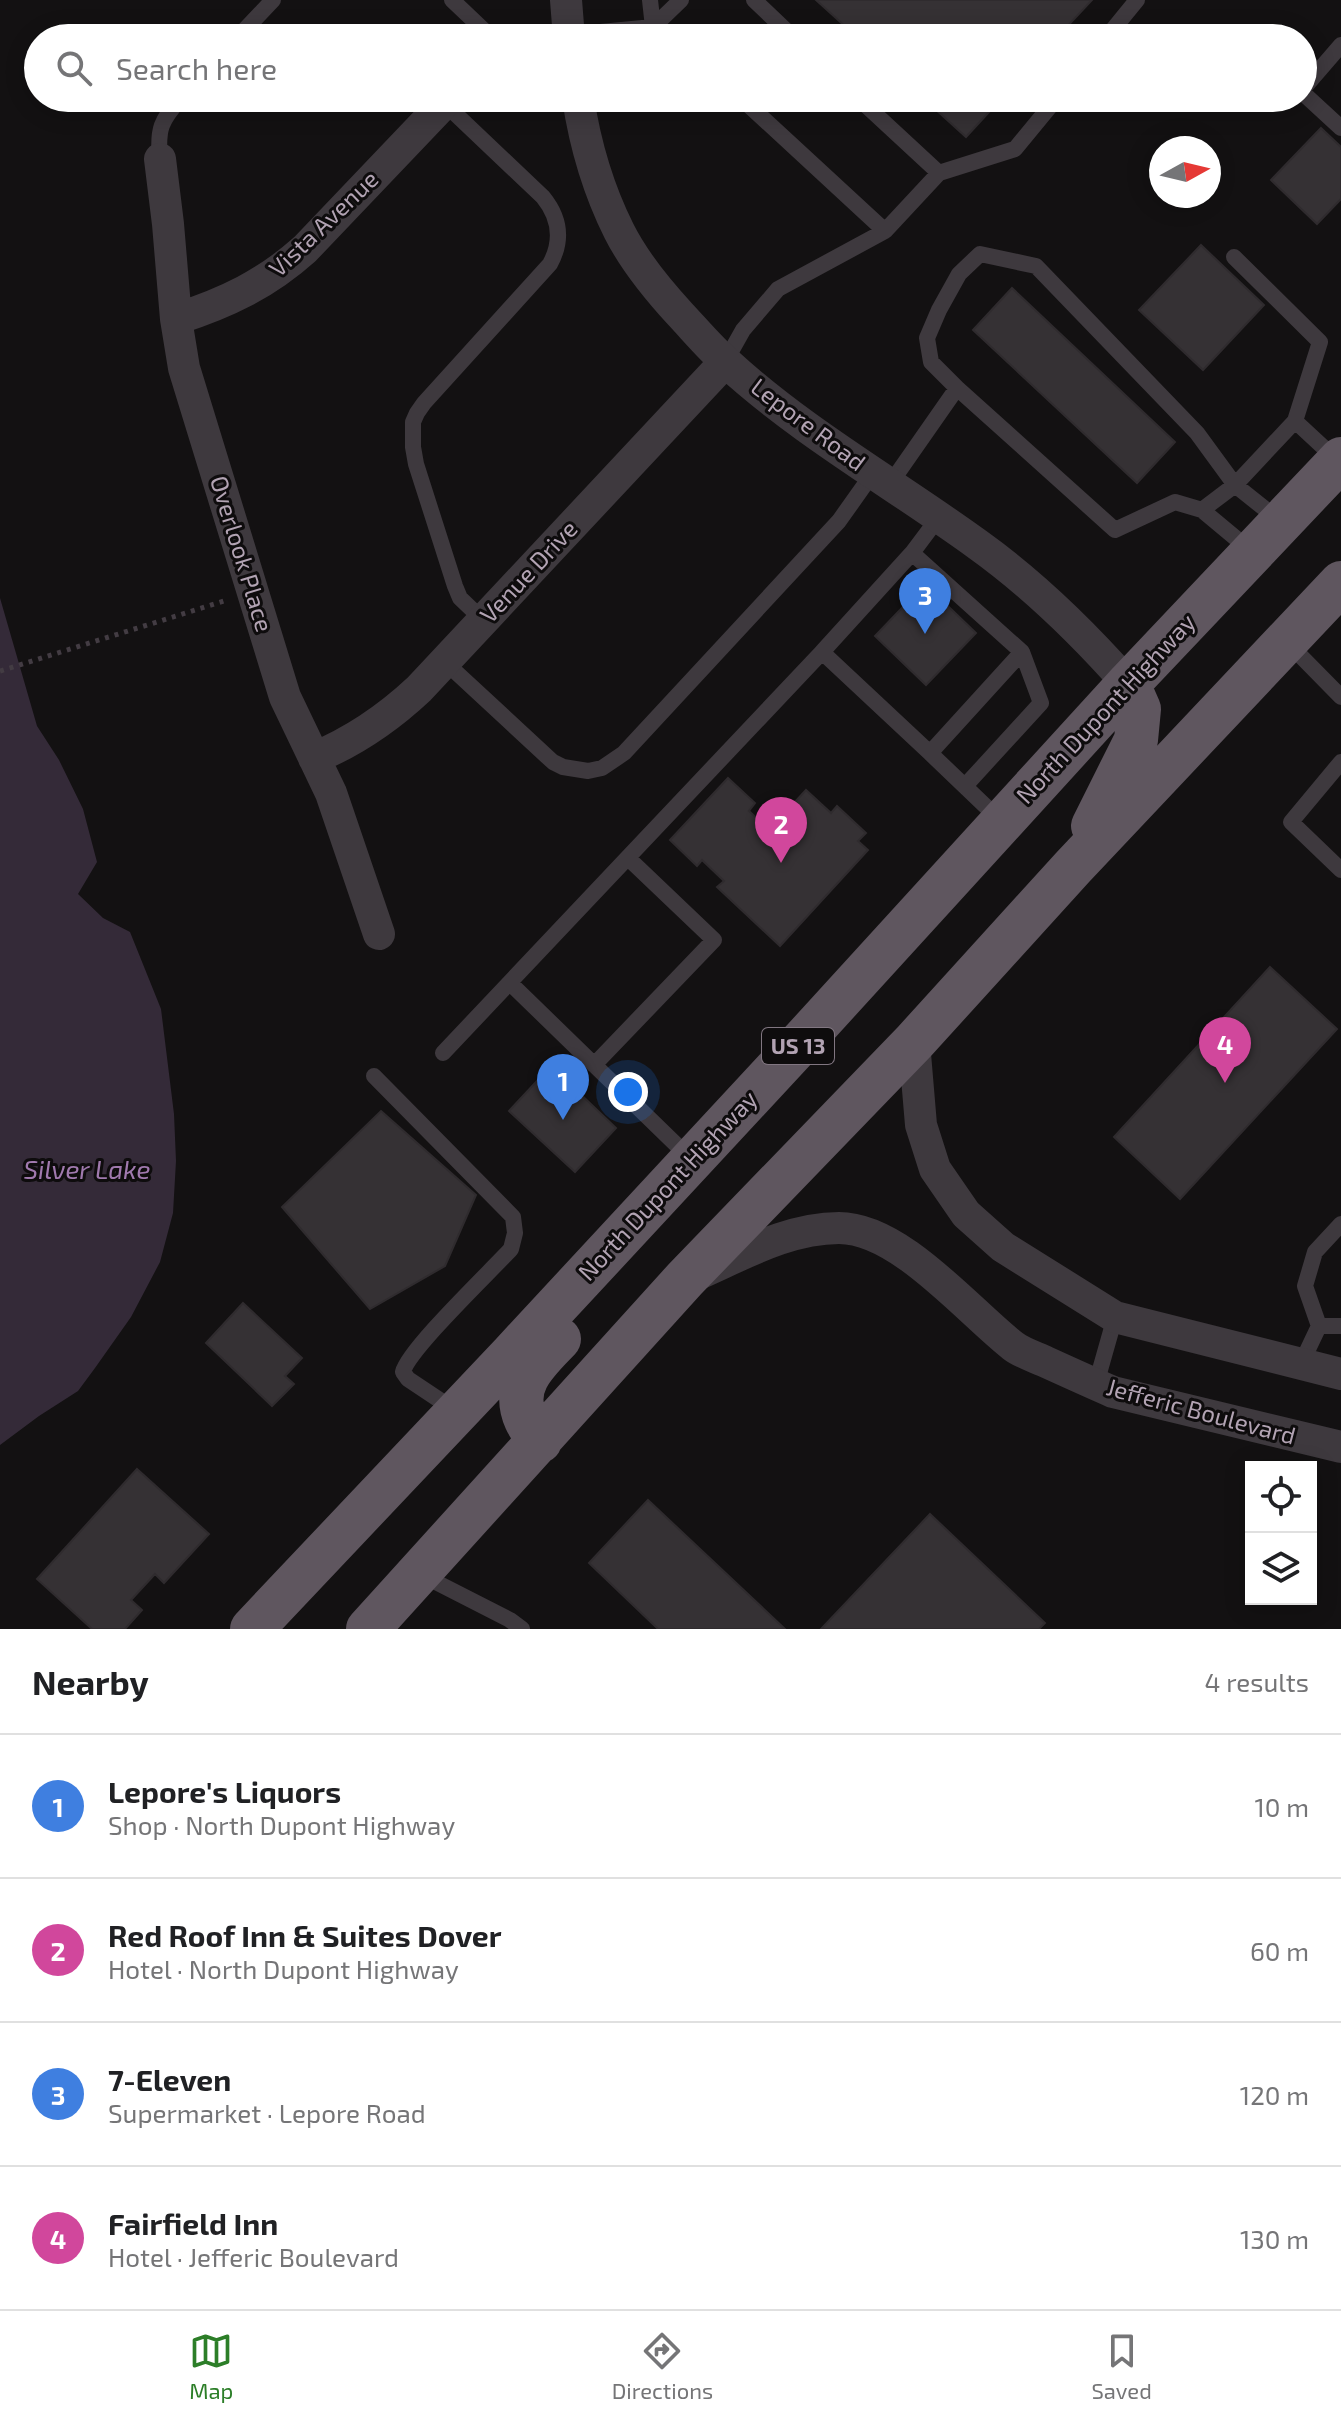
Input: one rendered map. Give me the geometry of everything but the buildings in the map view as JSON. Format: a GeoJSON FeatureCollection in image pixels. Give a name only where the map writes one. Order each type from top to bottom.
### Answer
{"type":"FeatureCollection","features":[{"type":"Feature","properties":{"kind":"highway","name":"North Dupont Highway"},"geometry":{"type":"LineString","coordinates":[[252,1629],[692,1161],[1128,684],[1340,460]]}},
{"type":"Feature","properties":{"kind":"highway"},"geometry":{"type":"LineString","coordinates":[[368,1629],[685,1279],[914,1042],[1073,867],[1340,585]]}},
{"type":"Feature","properties":{"kind":"highway"},"geometry":{"type":"LineString","coordinates":[[1073,867],[1136,740],[1139,709],[1128,684]]}},
{"type":"Feature","properties":{"kind":"highway"},"geometry":{"type":"LineString","coordinates":[[540,1441],[525,1419],[521,1400],[527,1373],[619,1276],[638,1219]]}},
{"type":"Feature","properties":{"kind":"street"},"geometry":{"type":"LineString","coordinates":[[566,0],[568,24]]}},
{"type":"Feature","properties":{"kind":"street","name":"Vista Avenue"},"geometry":{"type":"LineString","coordinates":[[176,319],[257,286],[280,271],[436,112]]}},
{"type":"Feature","properties":{"kind":"street","name":"Lepore Road"},"geometry":{"type":"LineString","coordinates":[[581,112],[589,154],[620,233],[667,300],[725,362],[770,399],[1014,573],[1057,609],[1128,684]]}},
{"type":"Feature","properties":{"kind":"street","name":"Overlook Place"},"geometry":{"type":"LineString","coordinates":[[160,159],[184,368],[285,697],[341,818],[379,934]]}},
{"type":"Feature","properties":{"kind":"street","name":"Venue Drive"},"geometry":{"type":"LineString","coordinates":[[314,758],[341,747],[395,712],[725,362]]}},
{"type":"Feature","properties":{"kind":"street"},"geometry":{"type":"LineString","coordinates":[[914,1042],[921,1125],[935,1169],[966,1214],[1003,1247],[1115,1317],[1341,1374]]}},
{"type":"Feature","properties":{"kind":"street","name":"Jefferic Boulevard"},"geometry":{"type":"LineString","coordinates":[[685,1279],[798,1232],[842,1228],[863,1232],[897,1248],[942,1282],[1015,1347],[1113,1392],[1341,1447]]}},
{"type":"Feature","properties":{"kind":"lane"},"geometry":{"type":"LineString","coordinates":[[250,24],[273,0]]}},
{"type":"Feature","properties":{"kind":"lane"},"geometry":{"type":"LineString","coordinates":[[452,0],[477,24]]}},
{"type":"Feature","properties":{"kind":"lane"},"geometry":{"type":"LineString","coordinates":[[650,0],[653,24]]}},
{"type":"Feature","properties":{"kind":"lane"},"geometry":{"type":"LineString","coordinates":[[656,24],[681,0]]}},
{"type":"Feature","properties":{"kind":"lane"},"geometry":{"type":"LineString","coordinates":[[754,0],[779,24]]}},
{"type":"Feature","properties":{"kind":"lane"},"geometry":{"type":"LineString","coordinates":[[1117,24],[1137,0]]}},
{"type":"Feature","properties":{"kind":"lane"},"geometry":{"type":"LineString","coordinates":[[1317,74],[1341,45]]}},
{"type":"Feature","properties":{"kind":"lane"},"geometry":{"type":"LineString","coordinates":[[1317,105],[1341,128]]}},
{"type":"Feature","properties":{"kind":"lane"},"geometry":{"type":"LineString","coordinates":[[160,159],[158,139],[161,124],[170,112]]}},
{"type":"Feature","properties":{"kind":"lane"},"geometry":{"type":"LineString","coordinates":[[458,112],[543,197],[551,207],[559,231],[556,253],[550,264],[424,403],[413,422],[416,464],[455,586],[460,598],[484,621]]}},
{"type":"Feature","properties":{"kind":"lane"},"geometry":{"type":"LineString","coordinates":[[756,112],[885,231]]}},
{"type":"Feature","properties":{"kind":"lane"},"geometry":{"type":"LineString","coordinates":[[873,112],[939,173]]}},
{"type":"Feature","properties":{"kind":"lane"},"geometry":{"type":"LineString","coordinates":[[725,362],[743,330],[778,289],[885,231],[939,173],[1015,149],[1045,112]]}},
{"type":"Feature","properties":{"kind":"lane"},"geometry":{"type":"LineString","coordinates":[[980,254],[1036,266],[1197,433],[1235,485],[1267,537],[1175,502],[1115,530],[931,362],[927,338],[959,274],[980,254]]}},
{"type":"Feature","properties":{"kind":"lane"},"geometry":{"type":"LineString","coordinates":[[1202,510],[1235,485],[1295,421],[1320,342],[1234,257]]}},
{"type":"Feature","properties":{"kind":"lane"},"geometry":{"type":"LineString","coordinates":[[445,662],[553,762],[588,771],[602,768],[624,753],[839,521],[882,479],[957,388]]}},
{"type":"Feature","properties":{"kind":"lane"},"geometry":{"type":"LineString","coordinates":[[1295,421],[1340,460]]}},
{"type":"Feature","properties":{"kind":"lane"},"geometry":{"type":"LineString","coordinates":[[443,1053],[822,652],[912,553],[939,517]]}},
{"type":"Feature","properties":{"kind":"lane"},"geometry":{"type":"LineString","coordinates":[[912,553],[1022,652],[1041,703],[965,786]]}},
{"type":"Feature","properties":{"kind":"lane"},"geometry":{"type":"LineString","coordinates":[[1286,641],[1341,697]]}},
{"type":"Feature","properties":{"kind":"lane"},"geometry":{"type":"LineString","coordinates":[[822,652],[1002,823]]}},
{"type":"Feature","properties":{"kind":"lane"},"geometry":{"type":"LineString","coordinates":[[930,753],[1022,652]]}},
{"type":"Feature","properties":{"kind":"lane"},"geometry":{"type":"LineString","coordinates":[[1341,762],[1291,822],[1341,870]]}},
{"type":"Feature","properties":{"kind":"lane"},"geometry":{"type":"LineString","coordinates":[[594,1065],[714,940],[628,858]]}},
{"type":"Feature","properties":{"kind":"lane"},"geometry":{"type":"LineString","coordinates":[[510,983],[692,1161]]}},
{"type":"Feature","properties":{"kind":"lane"},"geometry":{"type":"LineString","coordinates":[[374,1076],[513,1217],[515,1233],[511,1249],[404,1365],[403,1372],[408,1379],[457,1412]]}},
{"type":"Feature","properties":{"kind":"lane"},"geometry":{"type":"LineString","coordinates":[[1301,1364],[1319,1326],[1305,1286],[1315,1252],[1341,1224]]}},
{"type":"Feature","properties":{"kind":"lane"},"geometry":{"type":"LineString","coordinates":[[1096,1384],[1115,1317]]}},
{"type":"Feature","properties":{"kind":"lane"},"geometry":{"type":"LineString","coordinates":[[1319,1326],[1341,1326]]}},
{"type":"Feature","properties":{"kind":"lane"},"geometry":{"type":"LineString","coordinates":[[419,1573],[522,1629]]}},
{"type":"Feature","properties":{"kind":"path"},"geometry":{"type":"LineString","coordinates":[[0,671],[225,600]]}},
{"type":"Feature","properties":{"kind":"water","name":"Silver Lake"},"geometry":{"type":"Polygon","coordinates":[[[0,598],[37,726],[59,760],[83,809],[97,862],[78,894],[103,918],[130,932],[161,1009],[174,1114],[176,1161],[173,1213],[160,1262],[131,1317],[78,1391],[0,1445],[0,598]]]}},
{"type":"Feature","properties":{"kind":"place","name":"7-Eleven"},"geometry":{"type":"Point","coordinates":[925,634]}},
{"type":"Feature","properties":{"kind":"place","name":"Red Roof Inn & Suites Dover"},"geometry":{"type":"Point","coordinates":[781,863]}},
{"type":"Feature","properties":{"kind":"place","name":"Fairfield Inn"},"geometry":{"type":"Point","coordinates":[1225,1083]}},
{"type":"Feature","properties":{"kind":"place","name":"Lepore's Liquors"},"geometry":{"type":"Point","coordinates":[563,1120]}}]}
